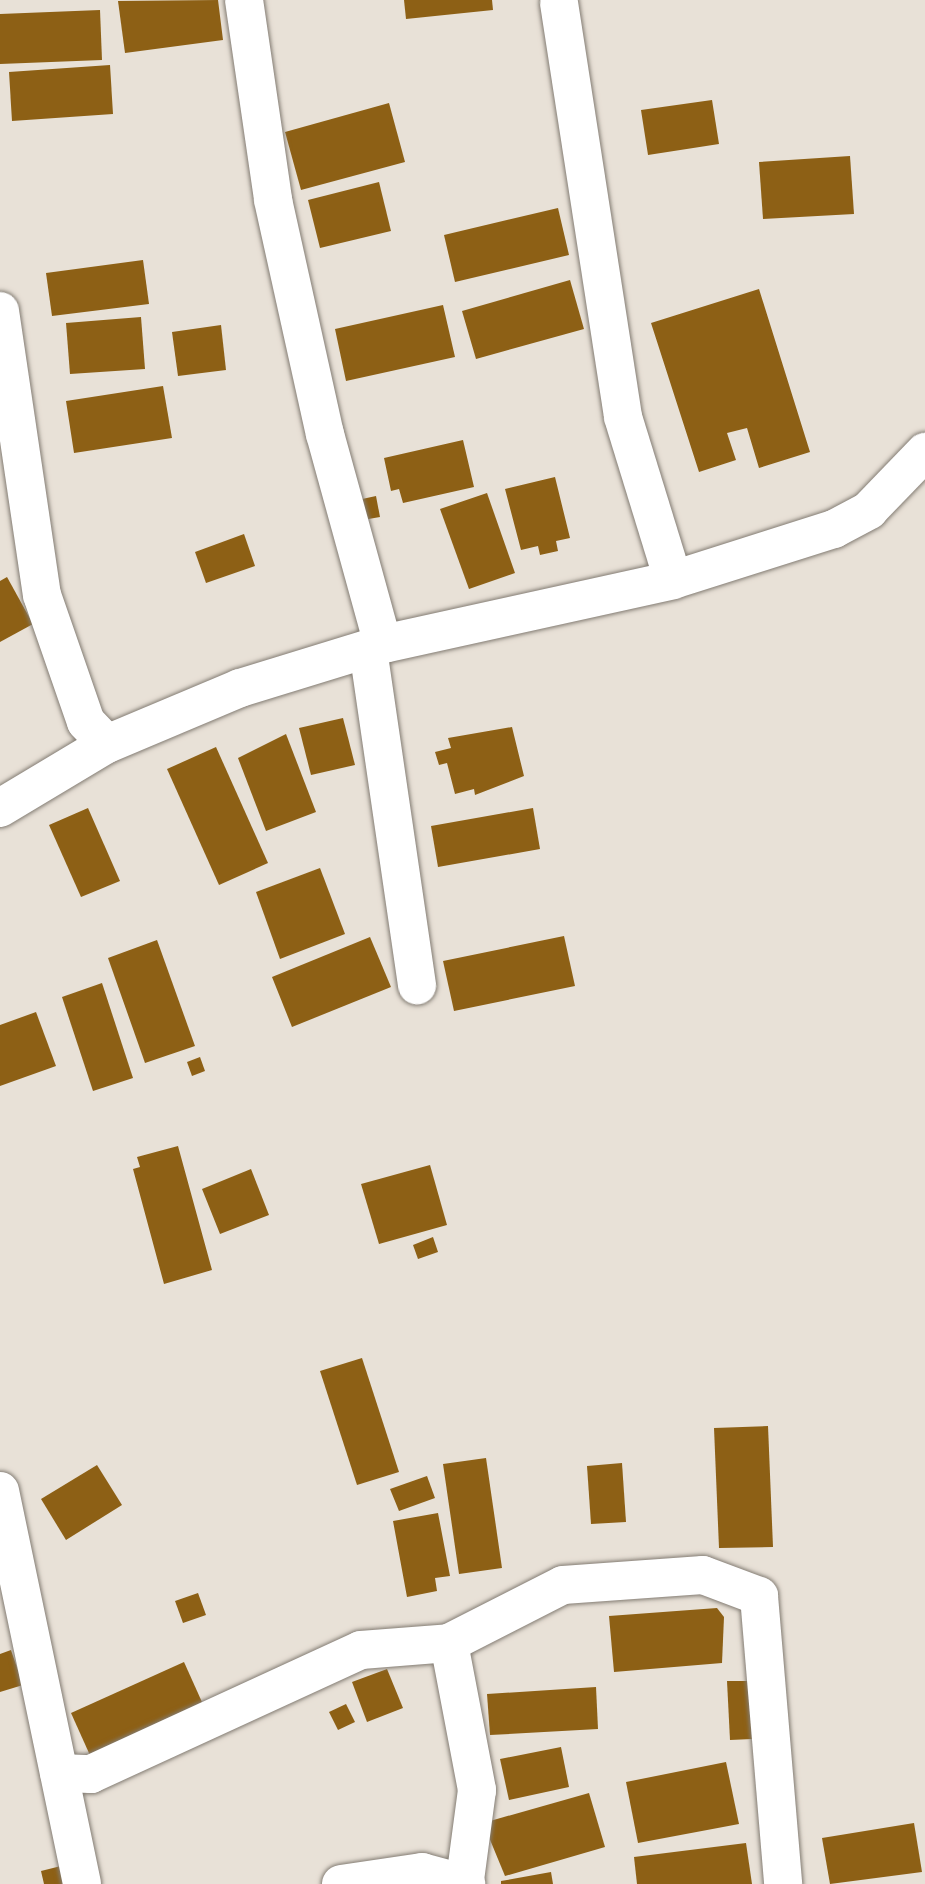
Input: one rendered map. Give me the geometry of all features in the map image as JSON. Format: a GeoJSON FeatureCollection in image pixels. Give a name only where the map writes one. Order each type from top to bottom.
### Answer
{"type":"FeatureCollection","features":[{"type":"Feature","properties":{"kind":"street"},"geometry":{"type":"LineString","coordinates":[[244,0],[273,200],[376,646],[416,985]]}},
{"type":"Feature","properties":{"kind":"street"},"geometry":{"type":"LineString","coordinates":[[559,3],[623,417],[673,580]]}},
{"type":"Feature","properties":{"kind":"street"},"geometry":{"type":"LineString","coordinates":[[0,311],[42,595],[86,722],[107,744]]}},
{"type":"Feature","properties":{"kind":"street"},"geometry":{"type":"LineString","coordinates":[[0,808],[107,744],[240,688],[376,646],[673,580],[834,529],[869,510],[925,452]]}},
{"type":"Feature","properties":{"kind":"street"},"geometry":{"type":"LineString","coordinates":[[0,1491],[82,1884]]}},
{"type":"Feature","properties":{"kind":"street"},"geometry":{"type":"LineString","coordinates":[[59,1773],[91,1774],[361,1650],[449,1643],[563,1585],[704,1575],[759,1596],[783,1884]]}},
{"type":"Feature","properties":{"kind":"street"},"geometry":{"type":"LineString","coordinates":[[341,1884],[422,1872],[465,1882],[477,1790],[449,1643]]}},
{"type":"Feature","properties":{"kind":"building"},"geometry":{"type":"Polygon","coordinates":[[[218,0],[223,40],[125,53],[118,1],[218,0]]]}},
{"type":"Feature","properties":{"kind":"building"},"geometry":{"type":"Polygon","coordinates":[[[404,0],[492,0],[493,10],[406,19],[404,0]]]}},
{"type":"Feature","properties":{"kind":"building"},"geometry":{"type":"Polygon","coordinates":[[[100,10],[102,60],[0,64],[0,14],[100,10]]]}},
{"type":"Feature","properties":{"kind":"building"},"geometry":{"type":"Polygon","coordinates":[[[110,65],[113,114],[12,121],[9,72],[110,65]]]}},
{"type":"Feature","properties":{"kind":"building"},"geometry":{"type":"Polygon","coordinates":[[[712,100],[719,144],[648,155],[641,110],[712,100]]]}},
{"type":"Feature","properties":{"kind":"building"},"geometry":{"type":"Polygon","coordinates":[[[389,103],[405,162],[301,190],[285,132],[389,103]]]}},
{"type":"Feature","properties":{"kind":"building"},"geometry":{"type":"Polygon","coordinates":[[[850,156],[854,214],[763,219],[759,162],[850,156]]]}},
{"type":"Feature","properties":{"kind":"building"},"geometry":{"type":"Polygon","coordinates":[[[379,182],[391,231],[320,248],[308,200],[379,182]]]}},
{"type":"Feature","properties":{"kind":"building"},"geometry":{"type":"Polygon","coordinates":[[[558,208],[569,255],[455,282],[444,235],[558,208]]]}},
{"type":"Feature","properties":{"kind":"building"},"geometry":{"type":"Polygon","coordinates":[[[143,260],[149,304],[52,316],[46,273],[143,260]]]}},
{"type":"Feature","properties":{"kind":"building"},"geometry":{"type":"Polygon","coordinates":[[[570,280],[584,329],[476,359],[462,311],[570,280]]]}},
{"type":"Feature","properties":{"kind":"building"},"geometry":{"type":"Polygon","coordinates":[[[759,289],[810,452],[759,468],[747,428],[727,433],[736,460],[699,472],[651,323],[759,289]]]}},
{"type":"Feature","properties":{"kind":"building"},"geometry":{"type":"Polygon","coordinates":[[[443,305],[455,357],[346,381],[335,329],[443,305]]]}},
{"type":"Feature","properties":{"kind":"building"},"geometry":{"type":"Polygon","coordinates":[[[141,317],[145,369],[70,374],[66,323],[141,317]]]}},
{"type":"Feature","properties":{"kind":"building"},"geometry":{"type":"Polygon","coordinates":[[[221,325],[226,370],[178,376],[172,332],[221,325]]]}},
{"type":"Feature","properties":{"kind":"building"},"geometry":{"type":"Polygon","coordinates":[[[163,386],[172,438],[74,453],[66,401],[163,386]]]}},
{"type":"Feature","properties":{"kind":"building"},"geometry":{"type":"Polygon","coordinates":[[[463,440],[474,487],[403,503],[399,489],[391,491],[384,458],[463,440]]]}},
{"type":"Feature","properties":{"kind":"building"},"geometry":{"type":"Polygon","coordinates":[[[555,477],[570,538],[556,541],[558,551],[540,555],[538,546],[521,550],[505,489],[555,477]]]}},
{"type":"Feature","properties":{"kind":"building"},"geometry":{"type":"Polygon","coordinates":[[[487,493],[515,573],[469,589],[440,509],[487,493]]]}},
{"type":"Feature","properties":{"kind":"building"},"geometry":{"type":"Polygon","coordinates":[[[376,496],[380,517],[357,521],[353,501],[376,496]]]}},
{"type":"Feature","properties":{"kind":"building"},"geometry":{"type":"Polygon","coordinates":[[[244,534],[255,566],[206,583],[195,552],[244,534]]]}},
{"type":"Feature","properties":{"kind":"building"},"geometry":{"type":"Polygon","coordinates":[[[7,577],[33,624],[0,642],[0,581],[7,577]]]}},
{"type":"Feature","properties":{"kind":"building"},"geometry":{"type":"Polygon","coordinates":[[[343,718],[355,765],[311,775],[299,728],[343,718]]]}},
{"type":"Feature","properties":{"kind":"building"},"geometry":{"type":"Polygon","coordinates":[[[512,727],[524,776],[475,795],[474,789],[455,794],[447,763],[439,765],[435,752],[451,748],[448,738],[512,727]]]}},
{"type":"Feature","properties":{"kind":"building"},"geometry":{"type":"Polygon","coordinates":[[[286,734],[316,812],[266,831],[238,758],[286,734]]]}},
{"type":"Feature","properties":{"kind":"building"},"geometry":{"type":"Polygon","coordinates":[[[216,747],[268,863],[219,885],[167,769],[216,747]]]}},
{"type":"Feature","properties":{"kind":"building"},"geometry":{"type":"Polygon","coordinates":[[[88,808],[120,881],[81,897],[49,825],[88,808]]]}},
{"type":"Feature","properties":{"kind":"building"},"geometry":{"type":"Polygon","coordinates":[[[533,808],[540,849],[438,867],[431,826],[533,808]]]}},
{"type":"Feature","properties":{"kind":"building"},"geometry":{"type":"Polygon","coordinates":[[[320,868],[345,934],[280,959],[256,892],[320,868]]]}},
{"type":"Feature","properties":{"kind":"building"},"geometry":{"type":"Polygon","coordinates":[[[564,936],[575,986],[454,1011],[443,961],[564,936]]]}},
{"type":"Feature","properties":{"kind":"building"},"geometry":{"type":"Polygon","coordinates":[[[370,937],[391,987],[292,1027],[272,977],[370,937]]]}},
{"type":"Feature","properties":{"kind":"building"},"geometry":{"type":"Polygon","coordinates":[[[157,940],[195,1046],[145,1063],[108,958],[157,940]]]}},
{"type":"Feature","properties":{"kind":"building"},"geometry":{"type":"Polygon","coordinates":[[[102,983],[133,1078],[93,1091],[62,997],[102,983]]]}},
{"type":"Feature","properties":{"kind":"building"},"geometry":{"type":"Polygon","coordinates":[[[36,1012],[56,1066],[0,1086],[0,1025],[36,1012]]]}},
{"type":"Feature","properties":{"kind":"building"},"geometry":{"type":"Polygon","coordinates":[[[200,1057],[205,1071],[192,1076],[187,1062],[200,1057]]]}},
{"type":"Feature","properties":{"kind":"building"},"geometry":{"type":"Polygon","coordinates":[[[178,1146],[212,1270],[164,1284],[133,1169],[140,1167],[137,1157],[178,1146]]]}},
{"type":"Feature","properties":{"kind":"building"},"geometry":{"type":"Polygon","coordinates":[[[430,1165],[447,1225],[379,1244],[361,1184],[430,1165]]]}},
{"type":"Feature","properties":{"kind":"building"},"geometry":{"type":"Polygon","coordinates":[[[251,1169],[269,1215],[220,1234],[202,1189],[251,1169]]]}},
{"type":"Feature","properties":{"kind":"building"},"geometry":{"type":"Polygon","coordinates":[[[433,1237],[438,1252],[418,1259],[413,1245],[433,1237]]]}},
{"type":"Feature","properties":{"kind":"building"},"geometry":{"type":"Polygon","coordinates":[[[362,1358],[399,1472],[357,1485],[320,1371],[362,1358]]]}},
{"type":"Feature","properties":{"kind":"building"},"geometry":{"type":"Polygon","coordinates":[[[768,1426],[773,1547],[719,1548],[714,1428],[768,1426]]]}},
{"type":"Feature","properties":{"kind":"building"},"geometry":{"type":"Polygon","coordinates":[[[486,1458],[502,1568],[459,1574],[443,1464],[486,1458]]]}},
{"type":"Feature","properties":{"kind":"building"},"geometry":{"type":"Polygon","coordinates":[[[622,1463],[626,1522],[591,1524],[587,1466],[622,1463]]]}},
{"type":"Feature","properties":{"kind":"building"},"geometry":{"type":"Polygon","coordinates":[[[97,1465],[122,1505],[66,1540],[41,1499],[97,1465]]]}},
{"type":"Feature","properties":{"kind":"building"},"geometry":{"type":"Polygon","coordinates":[[[427,1476],[435,1498],[399,1511],[390,1489],[427,1476]]]}},
{"type":"Feature","properties":{"kind":"building"},"geometry":{"type":"Polygon","coordinates":[[[438,1513],[450,1576],[435,1578],[437,1591],[407,1597],[393,1521],[438,1513]]]}},
{"type":"Feature","properties":{"kind":"building"},"geometry":{"type":"Polygon","coordinates":[[[198,1593],[206,1615],[183,1623],[175,1601],[198,1593]]]}},
{"type":"Feature","properties":{"kind":"building"},"geometry":{"type":"Polygon","coordinates":[[[717,1608],[724,1617],[722,1663],[614,1672],[609,1616],[717,1608]]]}},
{"type":"Feature","properties":{"kind":"building"},"geometry":{"type":"Polygon","coordinates":[[[11,1650],[23,1685],[0,1692],[0,1654],[11,1650]]]}},
{"type":"Feature","properties":{"kind":"building"},"geometry":{"type":"Polygon","coordinates":[[[184,1662],[206,1711],[93,1762],[71,1713],[184,1662]]]}},
{"type":"Feature","properties":{"kind":"building"},"geometry":{"type":"Polygon","coordinates":[[[387,1669],[403,1708],[367,1722],[352,1682],[387,1669]]]}},
{"type":"Feature","properties":{"kind":"building"},"geometry":{"type":"Polygon","coordinates":[[[727,1681],[749,1681],[752,1739],[730,1740],[727,1681]]]}},
{"type":"Feature","properties":{"kind":"building"},"geometry":{"type":"Polygon","coordinates":[[[596,1687],[598,1729],[490,1735],[487,1694],[596,1687]]]}},
{"type":"Feature","properties":{"kind":"building"},"geometry":{"type":"Polygon","coordinates":[[[346,1704],[355,1722],[338,1730],[329,1712],[346,1704]]]}},
{"type":"Feature","properties":{"kind":"building"},"geometry":{"type":"Polygon","coordinates":[[[561,1747],[569,1787],[509,1800],[500,1759],[561,1747]]]}},
{"type":"Feature","properties":{"kind":"building"},"geometry":{"type":"Polygon","coordinates":[[[726,1762],[739,1824],[638,1843],[626,1782],[726,1762]]]}},
{"type":"Feature","properties":{"kind":"building"},"geometry":{"type":"Polygon","coordinates":[[[589,1793],[605,1847],[505,1876],[486,1830],[490,1821],[589,1793]]]}},
{"type":"Feature","properties":{"kind":"building"},"geometry":{"type":"Polygon","coordinates":[[[914,1823],[922,1872],[830,1884],[822,1838],[914,1823]]]}},
{"type":"Feature","properties":{"kind":"building"},"geometry":{"type":"Polygon","coordinates":[[[746,1843],[752,1884],[637,1884],[634,1857],[746,1843]]]}},
{"type":"Feature","properties":{"kind":"building"},"geometry":{"type":"Polygon","coordinates":[[[61,1866],[65,1884],[44,1884],[41,1871],[61,1866]]]}},
{"type":"Feature","properties":{"kind":"building"},"geometry":{"type":"Polygon","coordinates":[[[551,1872],[553,1884],[501,1884],[501,1881],[551,1872]]]}}]}
